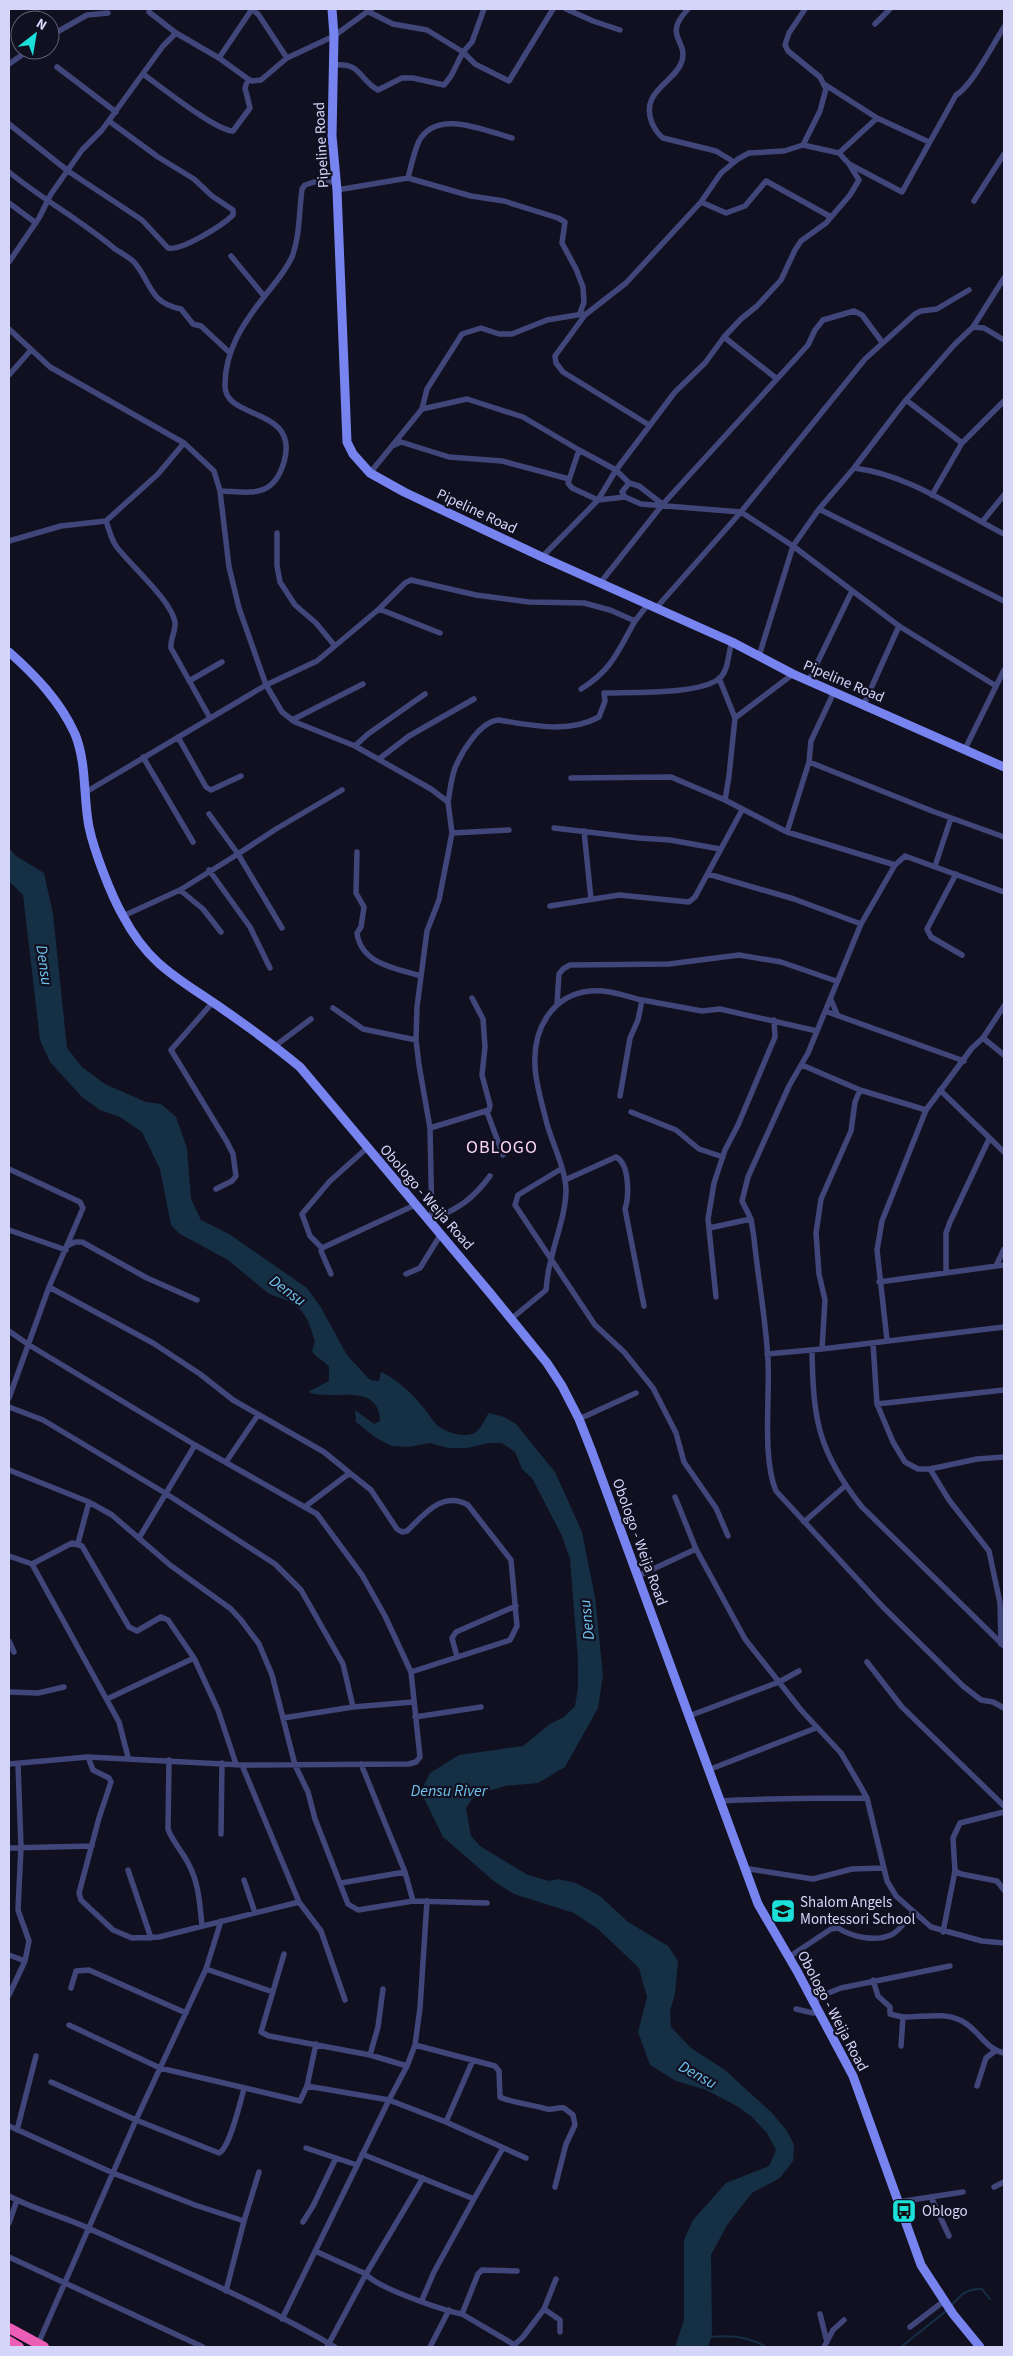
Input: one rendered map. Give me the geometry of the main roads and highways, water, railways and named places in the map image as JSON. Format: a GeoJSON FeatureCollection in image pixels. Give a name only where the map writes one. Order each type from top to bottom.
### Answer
{"type":"FeatureCollection","features":[{"type":"Feature","properties":{"kind":"highway"},"geometry":{"type":"LineString","coordinates":[[9,2328],[41,2346]]}},
{"type":"Feature","properties":{"kind":"water","name":"Densu River"},"geometry":{"type":"Polygon","coordinates":[[[9,848],[16,856],[44,873],[53,914],[67,1048],[82,1067],[105,1084],[146,1102],[161,1104],[176,1117],[187,1148],[191,1199],[201,1220],[229,1234],[307,1288],[320,1306],[347,1355],[370,1380],[379,1381],[381,1372],[392,1378],[414,1396],[436,1424],[456,1434],[467,1435],[476,1432],[489,1413],[504,1417],[516,1424],[555,1472],[582,1532],[595,1597],[603,1675],[598,1708],[565,1767],[538,1783],[505,1786],[475,1795],[466,1808],[471,1836],[480,1846],[528,1875],[549,1881],[558,1879],[576,1883],[600,1896],[628,1922],[668,1946],[678,1961],[675,1994],[670,2011],[671,2027],[691,2048],[725,2070],[772,2113],[787,2131],[794,2145],[793,2161],[780,2178],[752,2193],[727,2225],[711,2255],[712,2334],[708,2347],[675,2347],[684,2320],[684,2240],[693,2220],[726,2183],[769,2166],[776,2150],[767,2133],[751,2116],[735,2105],[706,2090],[676,2081],[650,2065],[638,2032],[647,1997],[639,1968],[598,1929],[574,1913],[514,1894],[495,1882],[443,1837],[423,1796],[424,1785],[430,1773],[459,1755],[523,1746],[550,1724],[564,1717],[575,1706],[578,1688],[578,1660],[570,1559],[562,1536],[532,1478],[522,1469],[515,1452],[502,1443],[489,1443],[467,1448],[448,1448],[430,1443],[408,1447],[392,1446],[376,1438],[356,1422],[355,1410],[374,1424],[380,1421],[377,1408],[371,1401],[362,1396],[328,1395],[308,1392],[329,1381],[329,1367],[312,1351],[315,1341],[308,1321],[301,1310],[289,1301],[269,1294],[228,1260],[180,1234],[171,1225],[160,1169],[142,1132],[120,1117],[100,1110],[82,1097],[50,1062],[40,1040],[23,895],[9,881],[9,848]]]}},
{"type":"Feature","properties":{"kind":"waterway"},"geometry":{"type":"LineString","coordinates":[[952,2305],[961,2295],[972,2290],[982,2289],[990,2299]]}},
{"type":"Feature","properties":{"kind":"waterway"},"geometry":{"type":"LineString","coordinates":[[901,2347],[946,2311]]}},
{"type":"Feature","properties":{"kind":"waterway"},"geometry":{"type":"LineString","coordinates":[[711,2337],[739,2338],[753,2341],[766,2347]]}},
{"type":"Feature","properties":{"kind":"place","name":"Shalom Angels Montessori School"},"geometry":{"type":"Point","coordinates":[783,1911]}},
{"type":"Feature","properties":{"kind":"place","name":"Oblogo"},"geometry":{"type":"Point","coordinates":[904,2211]}},
{"type":"Feature","properties":{"kind":"district","name":"OBLOGO"},"geometry":{"type":"Point","coordinates":[502,1147]}},
{"type":"Feature","properties":{"kind":"water label","name":"Densu"},"geometry":{"type":"Point","coordinates":[45,965]}},
{"type":"Feature","properties":{"kind":"water label","name":"Densu"},"geometry":{"type":"Point","coordinates":[288,1290]}},
{"type":"Feature","properties":{"kind":"water label","name":"Densu"},"geometry":{"type":"Point","coordinates":[586,1620]}},
{"type":"Feature","properties":{"kind":"water label","name":"Densu"},"geometry":{"type":"Point","coordinates":[698,2074]}}]}
